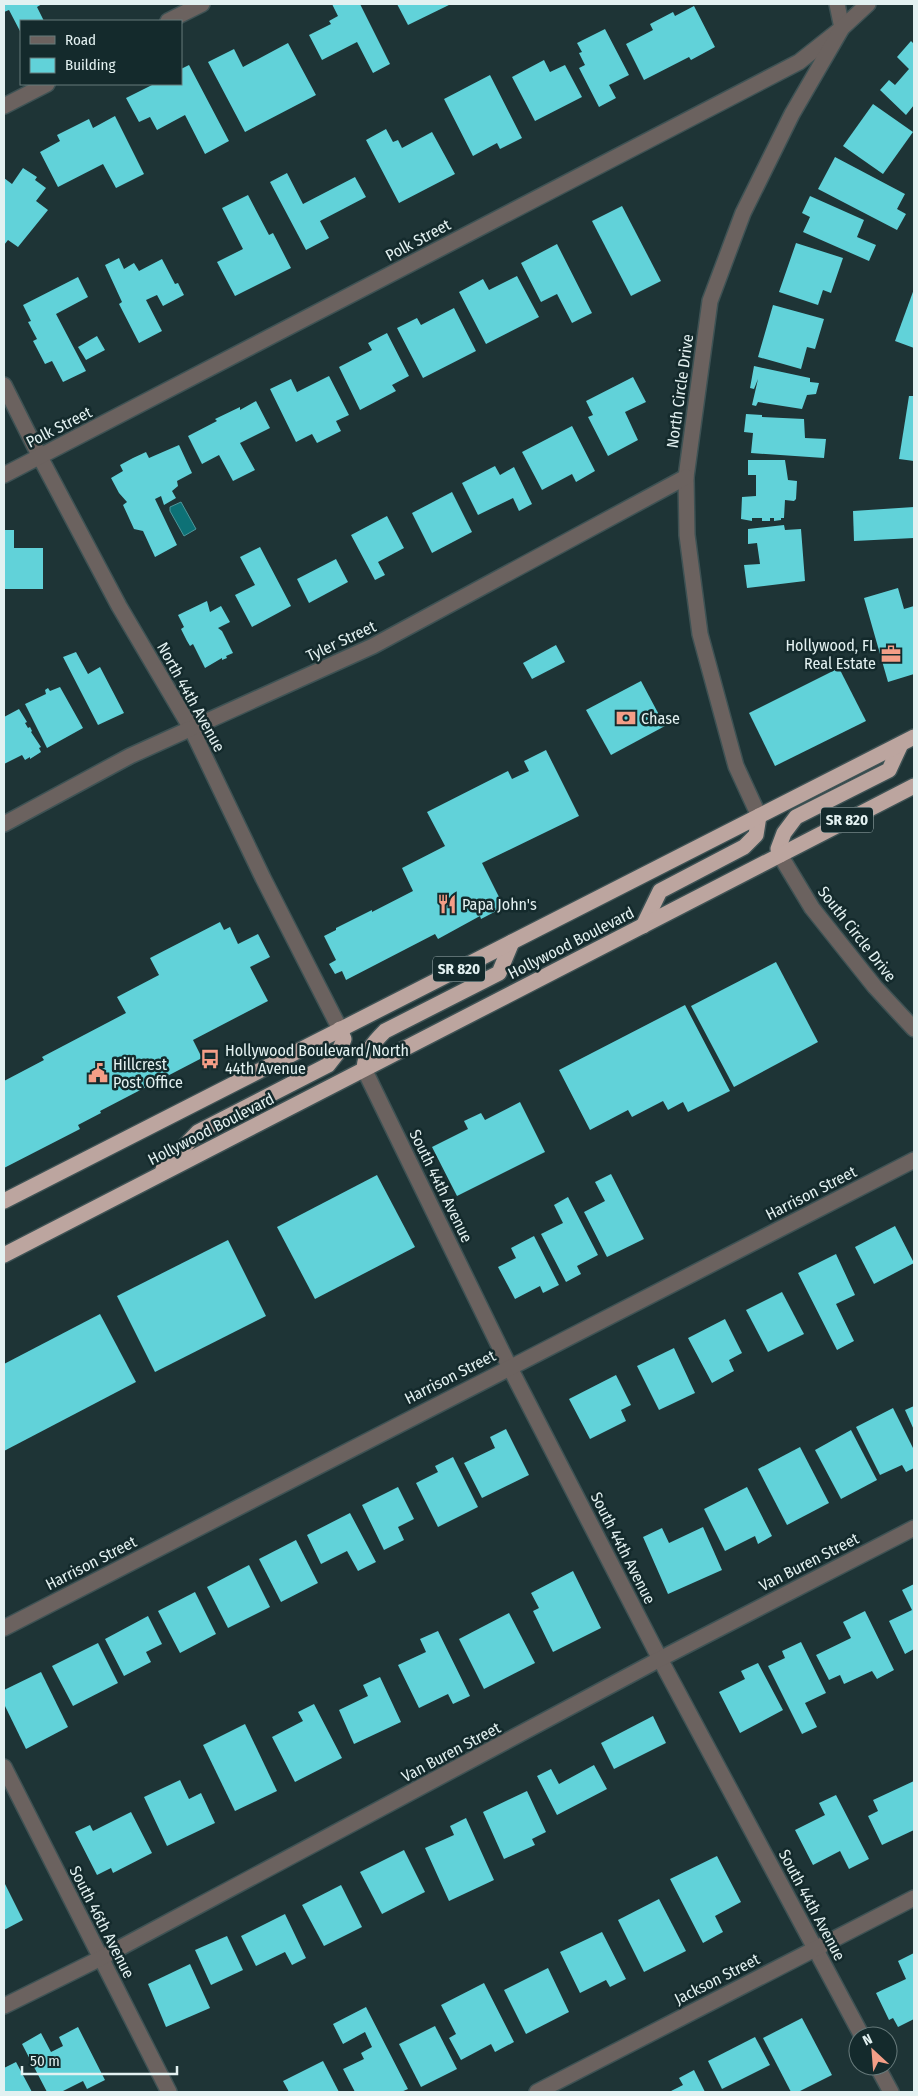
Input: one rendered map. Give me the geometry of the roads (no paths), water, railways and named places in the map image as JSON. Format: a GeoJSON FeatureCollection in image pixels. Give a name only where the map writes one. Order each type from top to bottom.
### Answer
{"type":"FeatureCollection","features":[{"type":"Feature","properties":{"kind":"highway","name":"Hollywood Boulevard"},"geometry":{"type":"LineString","coordinates":[[4,1201],[908,740]]}},
{"type":"Feature","properties":{"kind":"highway"},"geometry":{"type":"LineString","coordinates":[[780,855],[778,849],[784,833],[796,817],[889,770],[908,740]]}},
{"type":"Feature","properties":{"kind":"highway","name":"Hollywood Boulevard"},"geometry":{"type":"LineString","coordinates":[[4,1255],[914,786]]}},
{"type":"Feature","properties":{"kind":"highway"},"geometry":{"type":"LineString","coordinates":[[643,926],[660,891],[744,847],[756,835],[759,816]]}},
{"type":"Feature","properties":{"kind":"highway"},"geometry":{"type":"LineString","coordinates":[[364,1070],[364,1058],[373,1043],[385,1031],[500,973],[512,942]]}},
{"type":"Feature","properties":{"kind":"highway"},"geometry":{"type":"LineString","coordinates":[[156,1177],[198,1132],[328,1065],[339,1051],[344,1039],[340,1029]]}},
{"type":"Feature","properties":{"kind":"street"},"geometry":{"type":"LineString","coordinates":[[170,20],[202,4]]}},
{"type":"Feature","properties":{"kind":"street"},"geometry":{"type":"LineString","coordinates":[[837,4],[842,28]]}},
{"type":"Feature","properties":{"kind":"street","name":"North Circle Drive"},"geometry":{"type":"LineString","coordinates":[[759,816],[736,766],[700,634],[687,535],[686,477],[710,301],[743,213],[792,114],[842,28],[868,4]]}},
{"type":"Feature","properties":{"kind":"street","name":"Polk Street"},"geometry":{"type":"LineString","coordinates":[[4,475],[799,62],[842,28]]}},
{"type":"Feature","properties":{"kind":"street"},"geometry":{"type":"LineString","coordinates":[[4,106],[45,85]]}},
{"type":"Feature","properties":{"kind":"street","name":"North 44th Avenue"},"geometry":{"type":"LineString","coordinates":[[4,385],[119,606],[192,730],[263,878],[340,1029]]}},
{"type":"Feature","properties":{"kind":"street","name":"Tyler Street"},"geometry":{"type":"LineString","coordinates":[[4,824],[130,756],[192,730],[373,646],[686,477]]}},
{"type":"Feature","properties":{"kind":"street","name":"South Circle Drive"},"geometry":{"type":"LineString","coordinates":[[780,855],[812,908],[875,988],[914,1029]]}},
{"type":"Feature","properties":{"kind":"street","name":"South 44th Avenue"},"geometry":{"type":"LineString","coordinates":[[364,1070],[510,1366],[660,1659],[857,2026]]}},
{"type":"Feature","properties":{"kind":"street","name":"Harrison Street"},"geometry":{"type":"LineString","coordinates":[[4,1628],[510,1366],[914,1160]]}},
{"type":"Feature","properties":{"kind":"street","name":"Van Buren Street"},"geometry":{"type":"LineString","coordinates":[[4,2006],[101,1958],[660,1659],[914,1528]]}},
{"type":"Feature","properties":{"kind":"street","name":"South 46th Avenue"},"geometry":{"type":"LineString","coordinates":[[4,1767],[169,2092]]}},
{"type":"Feature","properties":{"kind":"street","name":"Jackson Street"},"geometry":{"type":"LineString","coordinates":[[537,2092],[914,1898]]}},
{"type":"Feature","properties":{"kind":"street"},"geometry":{"type":"LineString","coordinates":[[882,2076],[891,2092]]}},
{"type":"Feature","properties":{"kind":"water"},"geometry":{"type":"Polygon","coordinates":[[[181,502],[196,529],[184,536],[170,511],[170,507],[181,502]]]}},
{"type":"Feature","properties":{"kind":"place","name":"Hollywood, FL Real Estate"},"geometry":{"type":"Point","coordinates":[891,654]}},
{"type":"Feature","properties":{"kind":"place","name":"Chase"},"geometry":{"type":"Point","coordinates":[626,718]}},
{"type":"Feature","properties":{"kind":"place","name":"Papa John's"},"geometry":{"type":"Point","coordinates":[447,904]}},
{"type":"Feature","properties":{"kind":"place","name":"Hollywood Boulevard/North 44th Avenue"},"geometry":{"type":"Point","coordinates":[210,1059]}},
{"type":"Feature","properties":{"kind":"place","name":"Hillcrest Post Office"},"geometry":{"type":"Point","coordinates":[98,1073]}}]}
